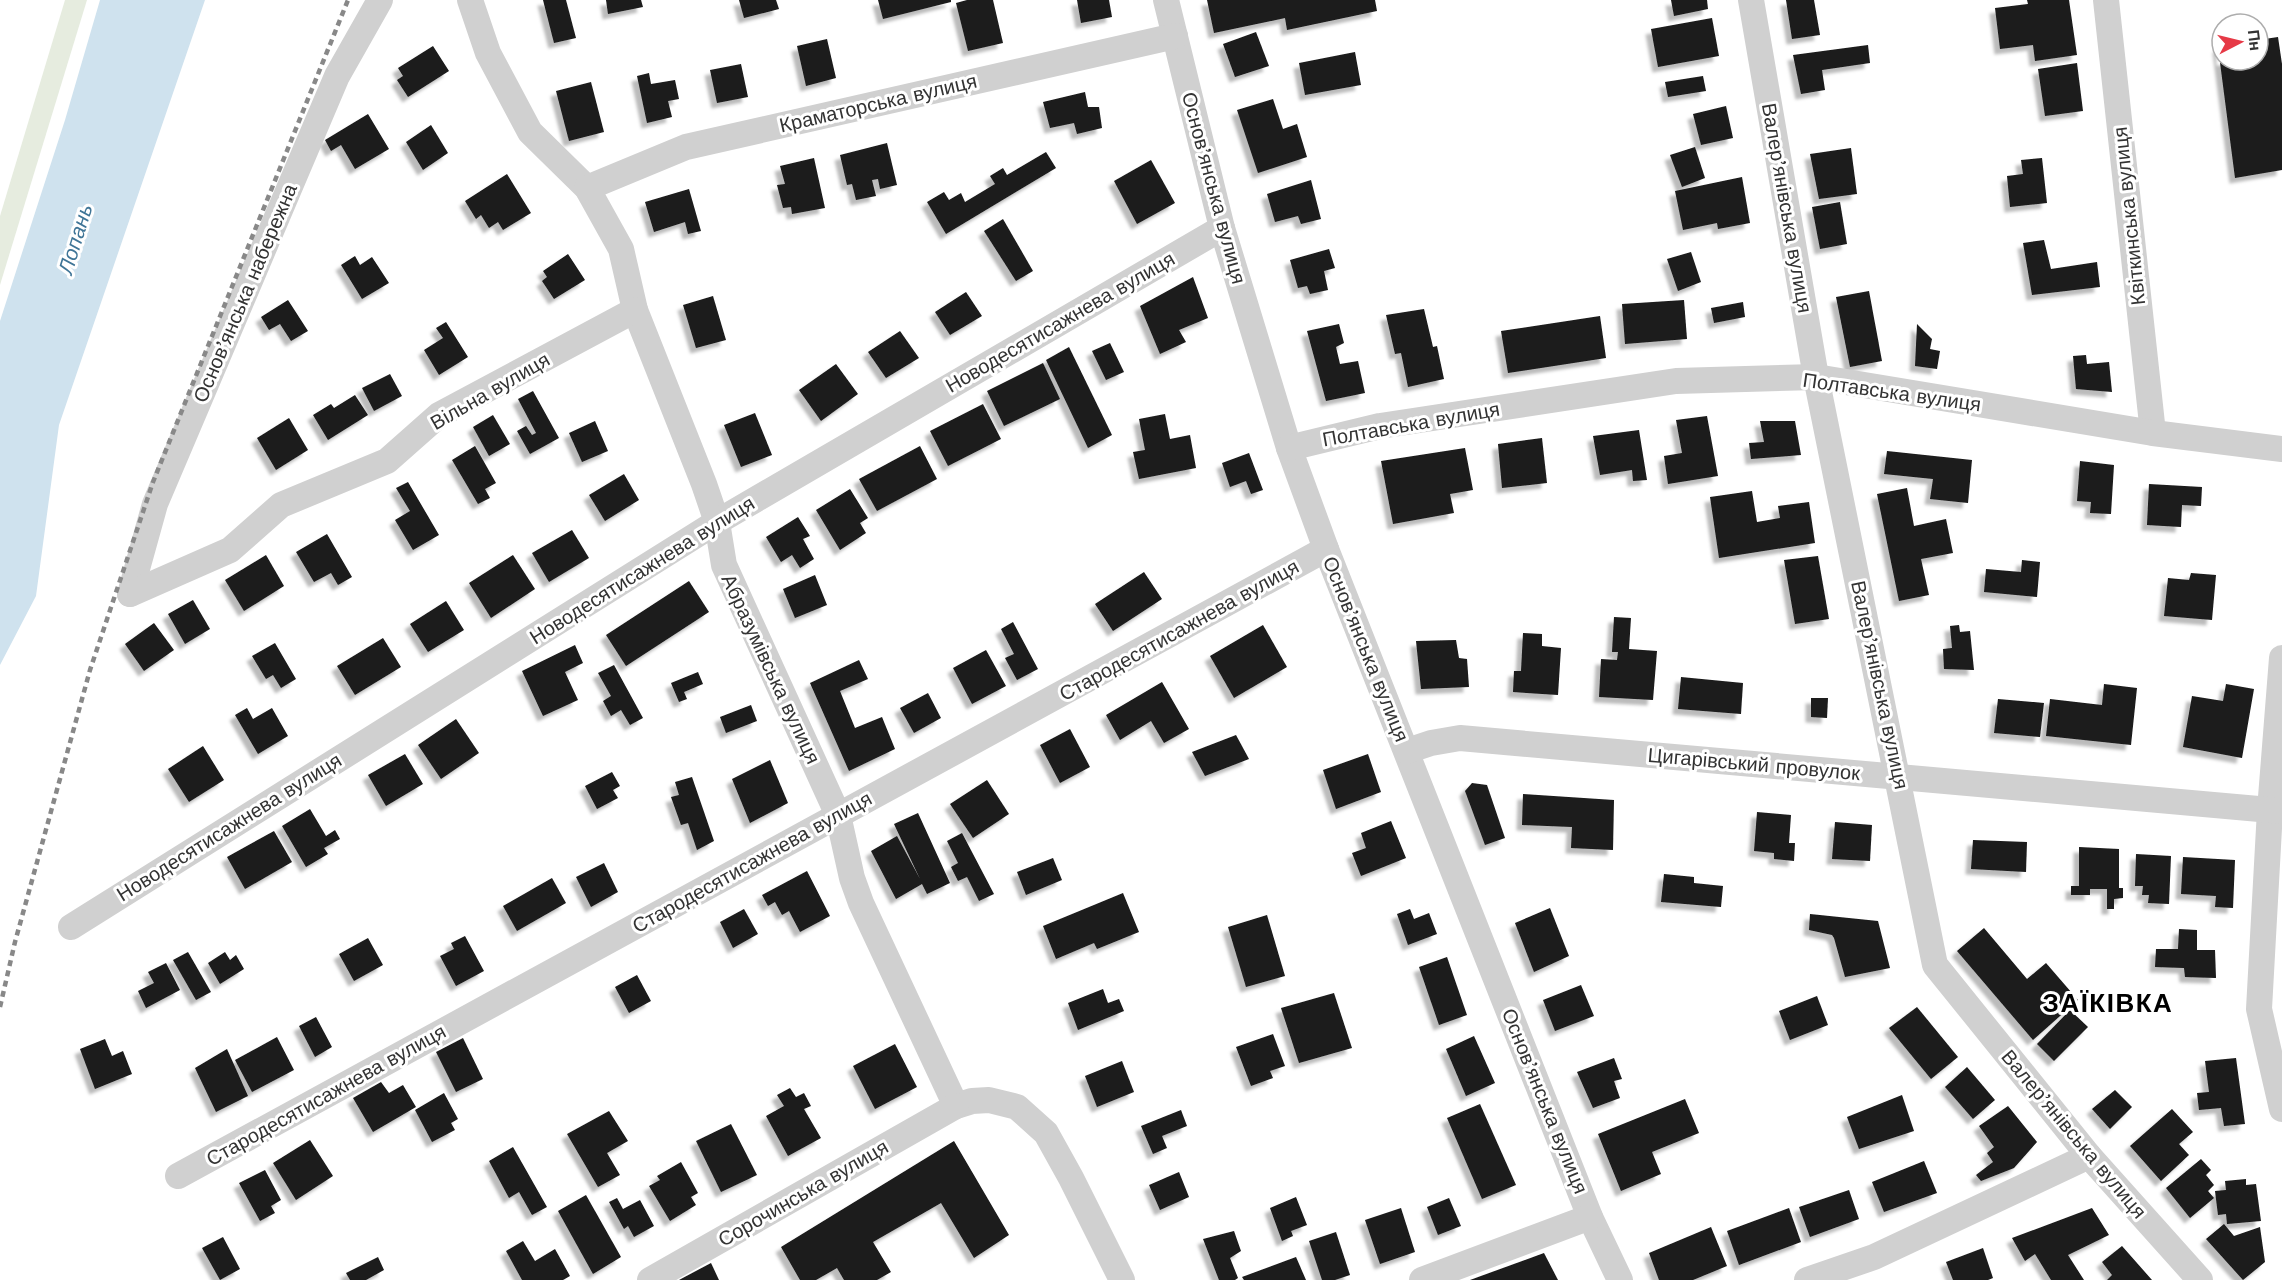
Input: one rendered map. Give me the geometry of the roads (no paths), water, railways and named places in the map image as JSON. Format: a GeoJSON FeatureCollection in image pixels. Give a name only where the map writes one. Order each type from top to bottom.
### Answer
{"type":"FeatureCollection","features":[{"type":"Feature","properties":{"kind":"street","name":"Основ’янська набережна"},"geometry":{"type":"LineString","coordinates":[[130,594],[155,504],[337,76],[380,0]]}},
{"type":"Feature","properties":{"kind":"street","name":"Абразумівська вулиця"},"geometry":{"type":"LineString","coordinates":[[470,0],[488,54],[530,132],[587,188],[621,249],[635,310],[717,522],[724,565],[838,815],[852,878],[861,903],[956,1106]]}},
{"type":"Feature","properties":{"kind":"street","name":"Основ’янська вулиця"},"geometry":{"type":"LineString","coordinates":[[1166,0],[1222,228],[1289,448],[1326,549],[1590,1217],[1620,1280]]}},
{"type":"Feature","properties":{"kind":"street","name":"Валер’янівська вулиця"},"geometry":{"type":"LineString","coordinates":[[1751,0],[1816,377],[1899,777],[1935,965],[2090,1156],[2200,1280]]}},
{"type":"Feature","properties":{"kind":"street","name":"Квіткинська вулиця"},"geometry":{"type":"LineString","coordinates":[[2106,0],[2153,433]]}},
{"type":"Feature","properties":{"kind":"street","name":"Краматорська вулиця"},"geometry":{"type":"LineString","coordinates":[[587,188],[686,147],[1175,36]]}},
{"type":"Feature","properties":{"kind":"street","name":"Новодесятисажнева вулиця"},"geometry":{"type":"LineString","coordinates":[[71,927],[717,522],[1222,228]]}},
{"type":"Feature","properties":{"kind":"street","name":"Вільна вулиця"},"geometry":{"type":"LineString","coordinates":[[130,594],[230,550],[281,506],[387,461],[439,415],[635,310]]}},
{"type":"Feature","properties":{"kind":"street","name":"Полтавська вулиця"},"geometry":{"type":"LineString","coordinates":[[1289,448],[1380,426],[1676,381],[1816,377],[2153,433],[2282,449]]}},
{"type":"Feature","properties":{"kind":"street","name":"Стародесятисажнева вулиця"},"geometry":{"type":"LineString","coordinates":[[178,1176],[1326,549]]}},
{"type":"Feature","properties":{"kind":"street"},"geometry":{"type":"LineString","coordinates":[[2282,658],[2276,810],[2259,1009],[2282,1104]]}},
{"type":"Feature","properties":{"kind":"street","name":"Цигарівський провулок"},"geometry":{"type":"LineString","coordinates":[[1407,752],[1431,743],[1460,738],[2276,810]]}},
{"type":"Feature","properties":{"kind":"street"},"geometry":{"type":"LineString","coordinates":[[956,1106],[972,1101],[989,1100],[1017,1107],[1046,1133],[1122,1280]]}},
{"type":"Feature","properties":{"kind":"street","name":"Сорочинська вулиця"},"geometry":{"type":"LineString","coordinates":[[650,1280],[956,1106]]}},
{"type":"Feature","properties":{"kind":"street"},"geometry":{"type":"LineString","coordinates":[[1807,1280],[1874,1257],[2090,1156]]}},
{"type":"Feature","properties":{"kind":"street"},"geometry":{"type":"LineString","coordinates":[[1422,1280],[1590,1217]]}},
{"type":"Feature","properties":{"kind":"water","name":"Лопань"},"geometry":{"type":"Polygon","coordinates":[[[100,0],[205,0],[59,425],[36,596],[0,665],[0,321],[65,120],[100,0]]]}},
{"type":"Feature","properties":{"kind":"railway"},"geometry":{"type":"LineString","coordinates":[[0,1007],[15,942],[90,670],[153,482],[348,0]]}},
{"type":"Feature","properties":{"kind":"district","name":"ЗАЇКІВКА"},"geometry":{"type":"Point","coordinates":[2108,1003]}}]}
